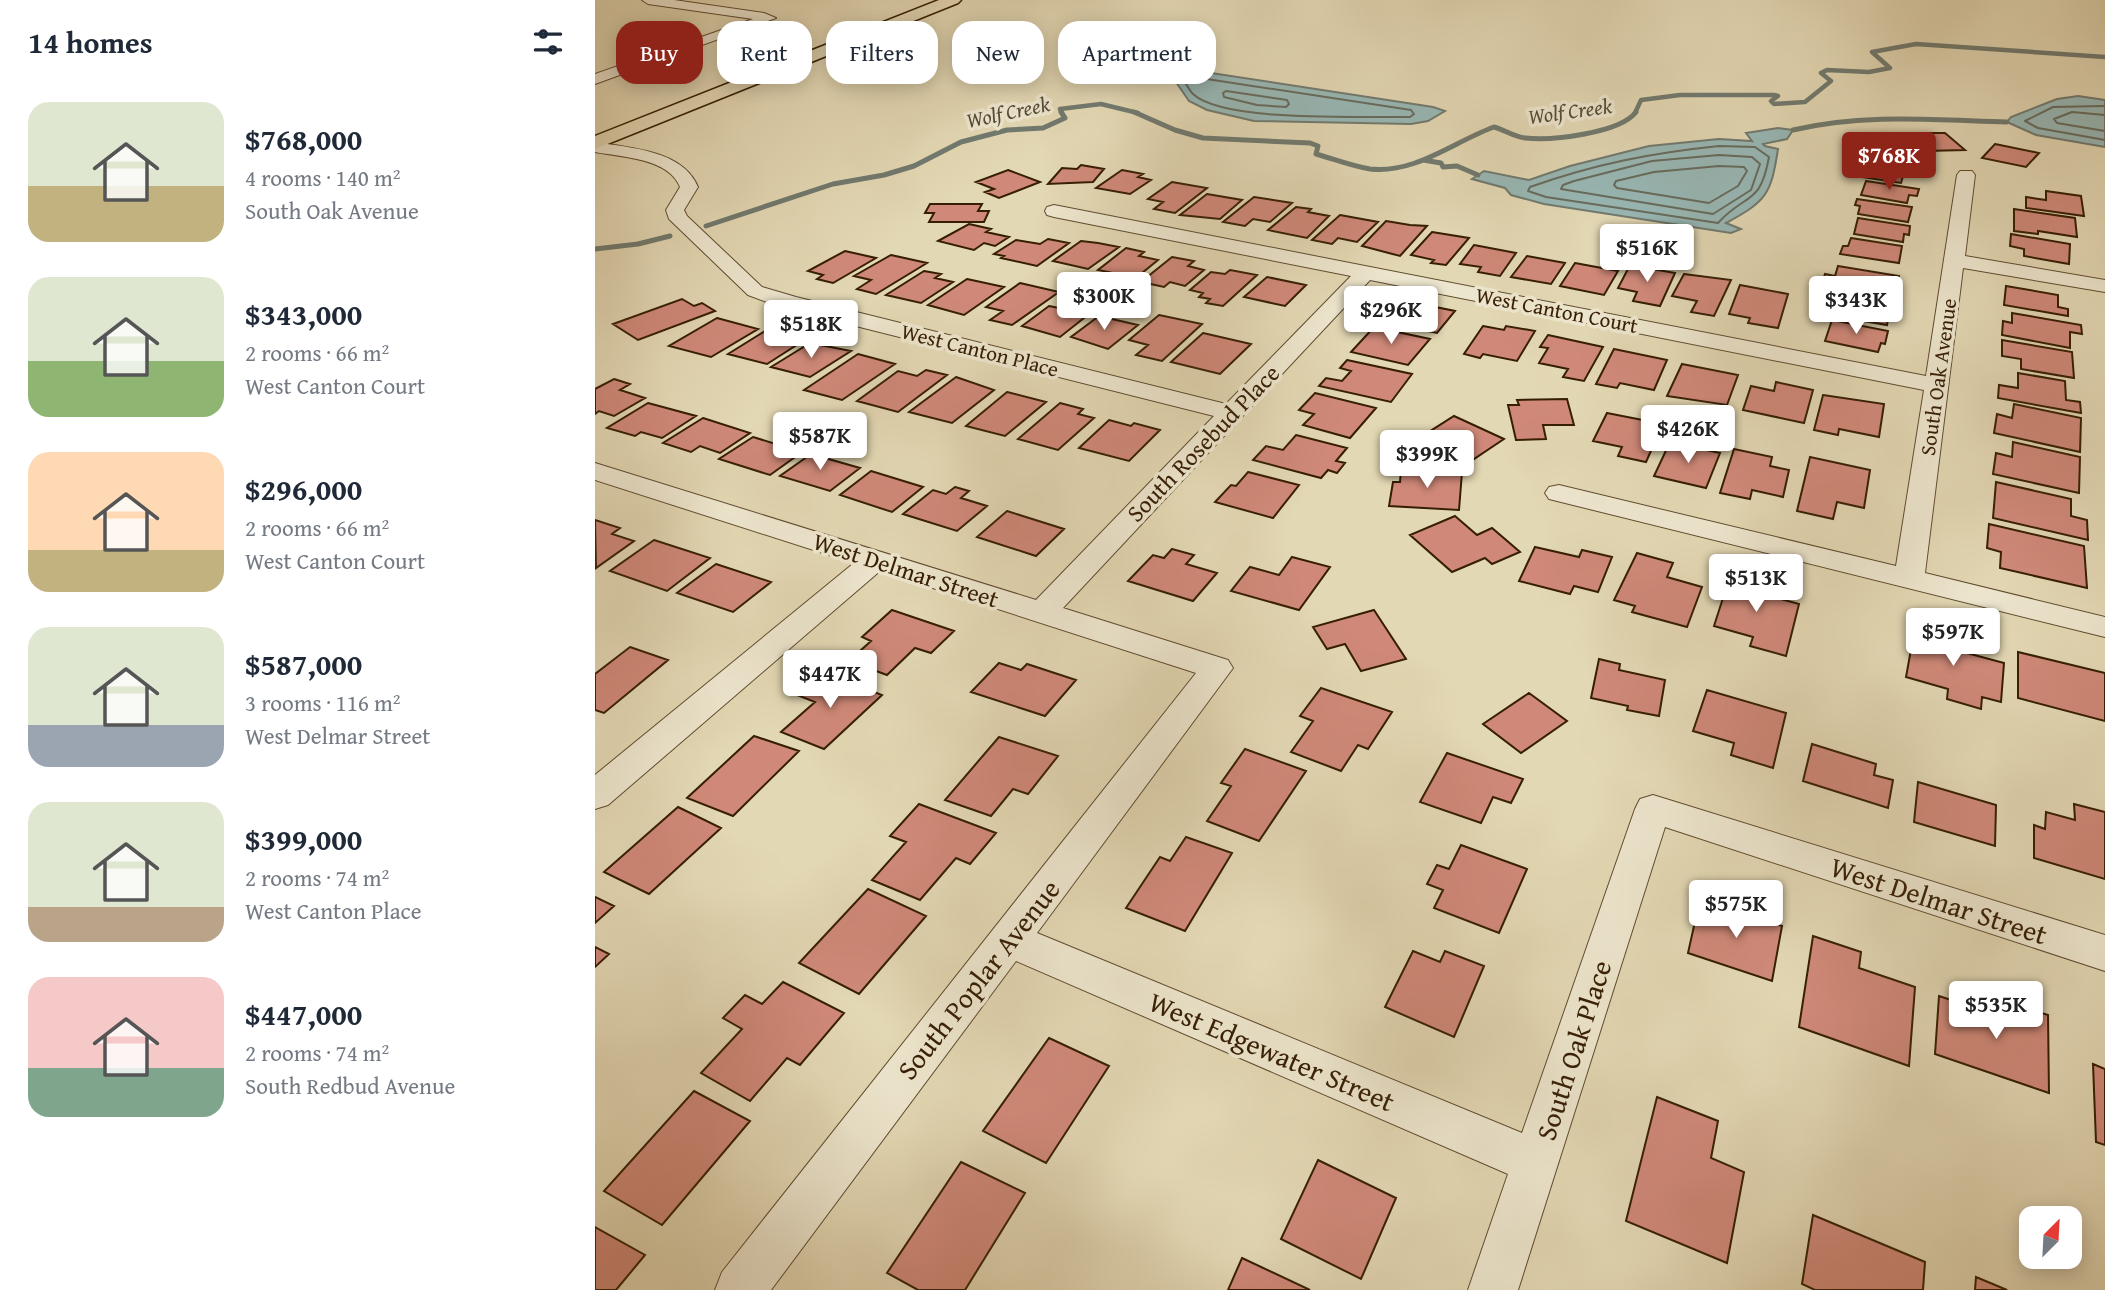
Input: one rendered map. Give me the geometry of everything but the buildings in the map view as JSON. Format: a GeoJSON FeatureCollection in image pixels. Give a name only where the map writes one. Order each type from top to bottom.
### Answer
{"type":"FeatureCollection","features":[{"type":"Feature","properties":{"kind":"main road"},"geometry":{"type":"LineString","coordinates":[[595,145],[953,0]]}},
{"type":"Feature","properties":{"kind":"street"},"geometry":{"type":"LineString","coordinates":[[648,0],[769,18],[703,41]]}},
{"type":"Feature","properties":{"kind":"street"},"geometry":{"type":"LineString","coordinates":[[595,67],[616,71]]}},
{"type":"Feature","properties":{"kind":"street"},"geometry":{"type":"LineString","coordinates":[[595,79],[616,72]]}},
{"type":"Feature","properties":{"kind":"street"},"geometry":{"type":"LineString","coordinates":[[595,145],[668,163],[685,177]]}},
{"type":"Feature","properties":{"kind":"street"},"geometry":{"type":"LineString","coordinates":[[595,158],[685,177]]}},
{"type":"Feature","properties":{"kind":"street","name":"South Oak Avenue"},"geometry":{"type":"LineString","coordinates":[[1909,579],[1966,175]]}},
{"type":"Feature","properties":{"kind":"street","name":"West Canton Place"},"geometry":{"type":"LineString","coordinates":[[685,177],[689,187],[675,210],[678,219],[755,290],[787,302],[1231,413]]}},
{"type":"Feature","properties":{"kind":"street","name":"West Canton Court"},"geometry":{"type":"LineString","coordinates":[[1054,211],[1936,385]]}},
{"type":"Feature","properties":{"kind":"street"},"geometry":{"type":"LineString","coordinates":[[1954,260],[2105,286]]}},
{"type":"Feature","properties":{"kind":"street","name":"South Rosebud Place"},"geometry":{"type":"LineString","coordinates":[[1041,613],[1366,273]]}},
{"type":"Feature","properties":{"kind":"street","name":"West Delmar Street"},"geometry":{"type":"LineString","coordinates":[[595,471],[1217,668]]}},
{"type":"Feature","properties":{"kind":"street"},"geometry":{"type":"LineString","coordinates":[[1559,493],[2105,627]]}},
{"type":"Feature","properties":{"kind":"street"},"geometry":{"type":"LineString","coordinates":[[595,795],[876,560]]}},
{"type":"Feature","properties":{"kind":"street","name":"South Poplar Avenue"},"geometry":{"type":"LineString","coordinates":[[740,1290],[1217,668]]}},
{"type":"Feature","properties":{"kind":"street","name":"West Delmar Street"},"geometry":{"type":"LineString","coordinates":[[1653,809],[2105,953]]}},
{"type":"Feature","properties":{"kind":"street","name":"South Oak Place"},"geometry":{"type":"LineString","coordinates":[[1493,1290],[1653,809]]}},
{"type":"Feature","properties":{"kind":"street","name":"West Edgewater Street"},"geometry":{"type":"LineString","coordinates":[[1009,939],[1536,1162]]}},
{"type":"Feature","properties":{"kind":"water"},"geometry":{"type":"Polygon","coordinates":[[[1216,74],[1445,111],[1428,121],[1411,124],[1254,121],[1207,110],[1189,101],[1177,84],[1216,84],[1216,74]]]}},
{"type":"Feature","properties":{"kind":"water"},"geometry":{"type":"Polygon","coordinates":[[[2078,96],[2105,100],[2105,147],[2036,135],[2007,122],[2011,117],[2057,99],[2078,96]]]}},
{"type":"Feature","properties":{"kind":"water"},"geometry":{"type":"Polygon","coordinates":[[[1778,128],[1793,130],[1787,139],[1763,144],[1778,149],[1773,176],[1765,195],[1759,202],[1726,223],[1741,229],[1731,233],[1544,204],[1511,195],[1505,188],[1472,179],[1484,171],[1529,180],[1570,166],[1649,146],[1719,139],[1752,141],[1746,133],[1778,128]]]}},
{"type":"Feature","properties":{"kind":"waterway","name":"Wolf Creek"},"geometry":{"type":"LineString","coordinates":[[1635,113],[1641,100],[1680,95],[1774,95],[1778,96],[1771,101],[1774,104],[1805,102],[1831,81],[1821,73],[1827,70],[1869,72],[1890,68],[1872,52],[1916,44],[2105,57]]}},
{"type":"Feature","properties":{"kind":"waterway","name":"Wolf Creek"},"geometry":{"type":"LineString","coordinates":[[1062,113],[1060,109],[1101,104],[1134,112]]}},
{"type":"Feature","properties":{"kind":"waterway","name":"Wolf Creek"},"geometry":{"type":"LineString","coordinates":[[706,226],[833,184],[884,175],[914,166],[961,142],[1007,130],[1043,128],[1065,118],[1061,112]]}},
{"type":"Feature","properties":{"kind":"waterway","name":"Wolf Creek"},"geometry":{"type":"LineString","coordinates":[[1134,112],[1175,130],[1203,138],[1310,143],[1318,146],[1316,154],[1370,169],[1403,167],[1418,162],[1494,127],[1525,138],[1568,137],[1616,125],[1635,113]]}},
{"type":"Feature","properties":{"kind":"waterway"},"geometry":{"type":"LineString","coordinates":[[1793,130],[1873,119],[2007,122]]}},
{"type":"Feature","properties":{"kind":"waterway"},"geometry":{"type":"LineString","coordinates":[[1423,160],[1441,163],[1443,167],[1457,166],[1478,175]]}},
{"type":"Feature","properties":{"kind":"waterway"},"geometry":{"type":"LineString","coordinates":[[595,249],[638,244],[670,236]]}}]}
